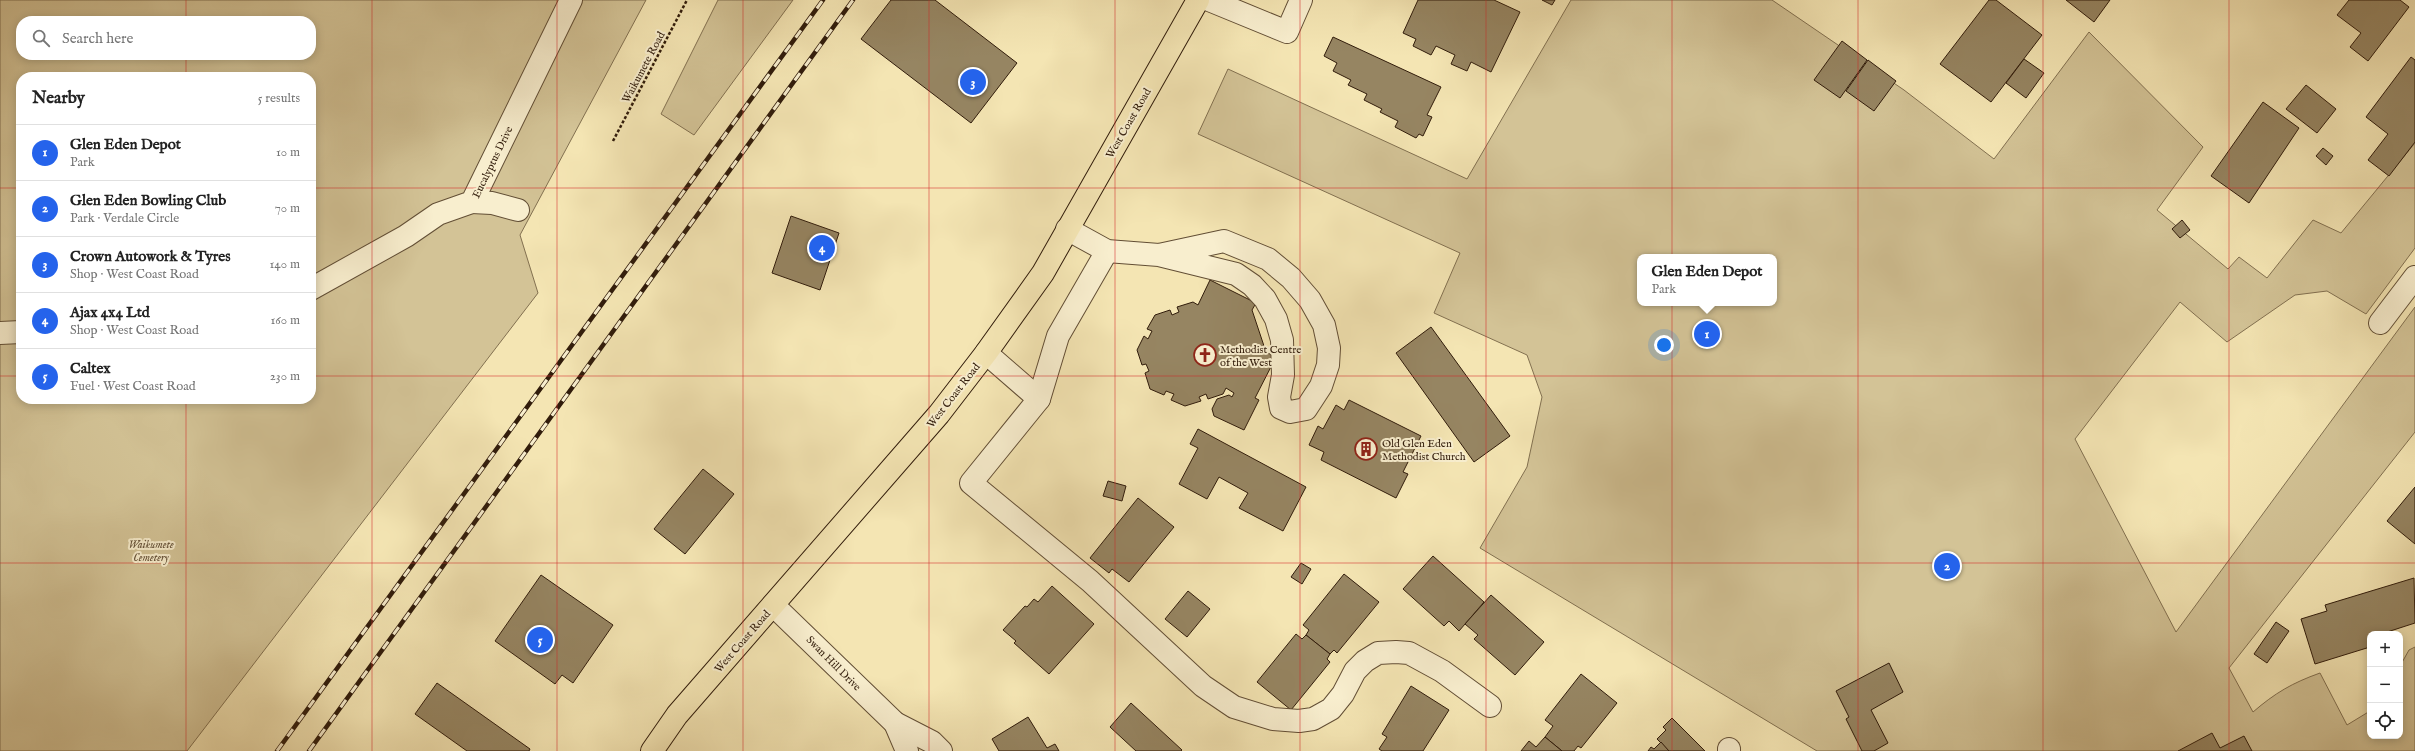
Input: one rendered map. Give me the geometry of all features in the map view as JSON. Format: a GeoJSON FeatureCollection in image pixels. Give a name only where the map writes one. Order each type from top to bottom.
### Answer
{"type":"FeatureCollection","features":[{"type":"Feature","properties":{"kind":"main road","name":"West Coast Road"},"geometry":{"type":"LineString","coordinates":[[652,751],[677,715],[939,414],[986,352],[1043,273],[1198,0]]}},
{"type":"Feature","properties":{"kind":"street","name":"Eucalyptus Drive"},"geometry":{"type":"LineString","coordinates":[[316,286],[406,236],[438,214],[472,202],[571,0]]}},
{"type":"Feature","properties":{"kind":"street"},"geometry":{"type":"LineString","coordinates":[[1209,0],[1287,32],[1301,0]]}},
{"type":"Feature","properties":{"kind":"street"},"geometry":{"type":"LineString","coordinates":[[472,202],[492,203],[518,210]]}},
{"type":"Feature","properties":{"kind":"street"},"geometry":{"type":"LineString","coordinates":[[1067,229],[1107,251],[1159,255],[1236,274],[1252,284],[1265,299],[1276,319],[1282,340],[1283,375],[1279,397],[1281,408],[1290,412],[1306,409],[1321,386],[1328,365],[1329,348],[1324,325],[1310,300],[1291,278],[1268,259],[1224,241],[1159,255]]}},
{"type":"Feature","properties":{"kind":"street"},"geometry":{"type":"LineString","coordinates":[[1107,251],[1058,336],[1039,399],[971,483],[1090,581],[1202,686],[1234,707],[1273,719],[1299,722],[1313,719],[1331,709],[1343,694],[1355,671],[1365,661],[1378,654],[1396,652],[1409,653],[1442,671],[1490,706]]}},
{"type":"Feature","properties":{"kind":"street"},"geometry":{"type":"LineString","coordinates":[[2380,323],[2415,277]]}},
{"type":"Feature","properties":{"kind":"street"},"geometry":{"type":"LineString","coordinates":[[0,333],[16,332]]}},
{"type":"Feature","properties":{"kind":"street"},"geometry":{"type":"LineString","coordinates":[[986,352],[1039,399]]}},
{"type":"Feature","properties":{"kind":"street","name":"Swan Hill Drive"},"geometry":{"type":"LineString","coordinates":[[773,605],[894,723],[932,742],[941,751]]}},
{"type":"Feature","properties":{"kind":"street","name":"Swan Hill Drive"},"geometry":{"type":"LineString","coordinates":[[894,723],[907,751]]}},
{"type":"Feature","properties":{"kind":"path","name":"Waikumete Road"},"geometry":{"type":"LineString","coordinates":[[613,142],[687,0]]}},
{"type":"Feature","properties":{"kind":"green space","name":"Waikumete Cemetery"},"geometry":{"type":"Polygon","coordinates":[[[0,0],[646,0],[520,235],[538,293],[187,751],[0,751],[0,0]]]}},
{"type":"Feature","properties":{"kind":"green space"},"geometry":{"type":"Polygon","coordinates":[[[718,0],[793,0],[694,135],[661,114],[718,0]]]}},
{"type":"Feature","properties":{"kind":"green space"},"geometry":{"type":"Polygon","coordinates":[[[1571,0],[1772,0],[1904,90],[1994,159],[2089,32],[2203,147],[2157,210],[2228,269],[2239,257],[2267,278],[2313,220],[2341,233],[2415,143],[2415,248],[2366,314],[2327,291],[2295,295],[2227,342],[2180,302],[2075,439],[2176,632],[2415,307],[2415,432],[2229,668],[2253,712],[2284,689],[2320,673],[2347,725],[2367,713],[2367,739],[2403,739],[2403,661],[2409,650],[2415,647],[2415,751],[1817,751],[1480,548],[1527,467],[1542,397],[1527,355],[1434,313],[1460,253],[1198,134],[1228,69],[1467,179],[1571,0]]]}},
{"type":"Feature","properties":{"kind":"building"},"geometry":{"type":"Polygon","coordinates":[[[891,0],[935,0],[1017,63],[971,123],[861,39],[891,0]]]}},
{"type":"Feature","properties":{"kind":"building"},"geometry":{"type":"Polygon","coordinates":[[[1418,0],[1494,0],[1520,12],[1491,72],[1471,62],[1467,71],[1451,64],[1455,55],[1436,46],[1431,55],[1413,46],[1416,39],[1403,33],[1418,0]]]}},
{"type":"Feature","properties":{"kind":"building"},"geometry":{"type":"Polygon","coordinates":[[[1542,0],[1555,0],[1552,5],[1542,0]]]}},
{"type":"Feature","properties":{"kind":"building"},"geometry":{"type":"Polygon","coordinates":[[[1989,0],[1996,0],[2042,35],[1991,102],[1940,64],[1989,0]]]}},
{"type":"Feature","properties":{"kind":"building"},"geometry":{"type":"Polygon","coordinates":[[[2066,0],[2110,0],[2094,22],[2066,0]]]}},
{"type":"Feature","properties":{"kind":"building"},"geometry":{"type":"Polygon","coordinates":[[[2349,0],[2400,0],[2409,7],[2368,61],[2350,47],[2361,33],[2337,15],[2349,0]]]}},
{"type":"Feature","properties":{"kind":"building"},"geometry":{"type":"Polygon","coordinates":[[[1333,37],[1441,87],[1427,115],[1432,117],[1423,136],[1419,134],[1416,138],[1395,127],[1398,121],[1380,112],[1382,109],[1364,100],[1367,94],[1348,85],[1351,80],[1333,71],[1337,63],[1324,56],[1333,37]]]}},
{"type":"Feature","properties":{"kind":"building"},"geometry":{"type":"Polygon","coordinates":[[[1842,41],[1867,60],[1840,98],[1814,80],[1842,41]]]}},
{"type":"Feature","properties":{"kind":"building"},"geometry":{"type":"Polygon","coordinates":[[[2411,57],[2415,60],[2415,142],[2389,176],[2368,160],[2388,134],[2366,117],[2411,57]]]}},
{"type":"Feature","properties":{"kind":"building"},"geometry":{"type":"Polygon","coordinates":[[[2024,59],[2044,73],[2026,98],[2006,83],[2024,59]]]}},
{"type":"Feature","properties":{"kind":"building"},"geometry":{"type":"Polygon","coordinates":[[[1868,60],[1896,81],[1874,111],[1846,91],[1868,60]]]}},
{"type":"Feature","properties":{"kind":"building"},"geometry":{"type":"Polygon","coordinates":[[[2306,85],[2336,109],[2317,133],[2286,109],[2306,85]]]}},
{"type":"Feature","properties":{"kind":"building"},"geometry":{"type":"Polygon","coordinates":[[[2263,102],[2299,128],[2249,203],[2211,176],[2263,102]]]}},
{"type":"Feature","properties":{"kind":"building"},"geometry":{"type":"Polygon","coordinates":[[[2323,148],[2333,156],[2326,165],[2316,156],[2323,148]]]}},
{"type":"Feature","properties":{"kind":"building"},"geometry":{"type":"Polygon","coordinates":[[[791,216],[839,233],[820,290],[772,273],[791,216]]]}},
{"type":"Feature","properties":{"kind":"building"},"geometry":{"type":"Polygon","coordinates":[[[2182,220],[2190,230],[2180,238],[2172,229],[2182,220]]]}},
{"type":"Feature","properties":{"kind":"building","name":"Methodist Centre of the West"},"geometry":{"type":"Polygon","coordinates":[[[1210,280],[1256,303],[1252,310],[1266,352],[1276,357],[1255,398],[1259,400],[1244,430],[1214,416],[1212,409],[1217,399],[1229,395],[1232,397],[1234,393],[1226,388],[1223,394],[1208,399],[1206,394],[1199,397],[1201,401],[1185,406],[1171,400],[1174,394],[1166,391],[1164,395],[1150,389],[1145,373],[1149,371],[1146,364],[1142,365],[1137,350],[1144,336],[1148,339],[1152,331],[1147,329],[1155,315],[1170,310],[1172,315],[1179,312],[1177,307],[1193,302],[1198,305],[1210,280]]]}},
{"type":"Feature","properties":{"kind":"building"},"geometry":{"type":"Polygon","coordinates":[[[1431,327],[1510,436],[1474,462],[1396,353],[1431,327]]]}},
{"type":"Feature","properties":{"kind":"building","name":"Old Glen Eden Methodist Church"},"geometry":{"type":"Polygon","coordinates":[[[1349,400],[1421,436],[1403,472],[1408,474],[1396,498],[1321,460],[1324,452],[1309,445],[1318,426],[1323,429],[1336,405],[1344,410],[1349,400]]]}},
{"type":"Feature","properties":{"kind":"building"},"geometry":{"type":"Polygon","coordinates":[[[1198,429],[1306,487],[1283,531],[1239,508],[1248,493],[1219,477],[1207,499],[1179,484],[1198,448],[1190,444],[1198,429]]]}},
{"type":"Feature","properties":{"kind":"building"},"geometry":{"type":"Polygon","coordinates":[[[703,469],[734,494],[685,554],[654,529],[703,469]]]}},
{"type":"Feature","properties":{"kind":"building"},"geometry":{"type":"Polygon","coordinates":[[[1108,481],[1126,486],[1122,501],[1103,496],[1108,481]]]}},
{"type":"Feature","properties":{"kind":"building"},"geometry":{"type":"Polygon","coordinates":[[[2415,487],[2415,544],[2387,521],[2415,487]]]}},
{"type":"Feature","properties":{"kind":"building"},"geometry":{"type":"Polygon","coordinates":[[[1138,498],[1174,527],[1129,582],[1112,569],[1109,573],[1090,558],[1138,498]]]}},
{"type":"Feature","properties":{"kind":"building"},"geometry":{"type":"Polygon","coordinates":[[[1433,556],[1484,602],[1459,631],[1449,621],[1444,626],[1403,589],[1433,556]]]}},
{"type":"Feature","properties":{"kind":"building"},"geometry":{"type":"Polygon","coordinates":[[[1301,563],[1311,569],[1302,584],[1291,577],[1301,563]]]}},
{"type":"Feature","properties":{"kind":"building"},"geometry":{"type":"Polygon","coordinates":[[[1344,574],[1379,602],[1337,653],[1334,650],[1330,654],[1306,635],[1309,630],[1303,625],[1344,574]]]}},
{"type":"Feature","properties":{"kind":"building"},"geometry":{"type":"Polygon","coordinates":[[[541,575],[613,625],[573,683],[562,675],[555,684],[495,641],[541,575]]]}},
{"type":"Feature","properties":{"kind":"building"},"geometry":{"type":"Polygon","coordinates":[[[2414,578],[2415,623],[2390,631],[2367,631],[2367,648],[2315,664],[2301,619],[2327,611],[2325,605],[2414,578]]]}},
{"type":"Feature","properties":{"kind":"building"},"geometry":{"type":"Polygon","coordinates":[[[1052,586],[1094,624],[1049,674],[1014,643],[1016,641],[1003,630],[1025,606],[1027,607],[1034,599],[1038,602],[1052,586]]]}},
{"type":"Feature","properties":{"kind":"building"},"geometry":{"type":"Polygon","coordinates":[[[1188,591],[1210,609],[1187,637],[1165,619],[1188,591]]]}},
{"type":"Feature","properties":{"kind":"building"},"geometry":{"type":"Polygon","coordinates":[[[1491,595],[1544,642],[1515,675],[1474,639],[1478,635],[1465,624],[1491,595]]]}},
{"type":"Feature","properties":{"kind":"building"},"geometry":{"type":"Polygon","coordinates":[[[2276,622],[2289,631],[2267,663],[2254,654],[2276,622]]]}},
{"type":"Feature","properties":{"kind":"building"},"geometry":{"type":"Polygon","coordinates":[[[1296,634],[1302,639],[1306,635],[1330,654],[1327,659],[1330,662],[1291,710],[1257,682],[1296,634]]]}},
{"type":"Feature","properties":{"kind":"building"},"geometry":{"type":"Polygon","coordinates":[[[1889,663],[1903,692],[1871,710],[1888,743],[1874,751],[1862,751],[1846,719],[1849,717],[1836,691],[1889,663]]]}},
{"type":"Feature","properties":{"kind":"building"},"geometry":{"type":"Polygon","coordinates":[[[1581,674],[1617,703],[1581,748],[1578,746],[1574,751],[1562,751],[1545,737],[1553,726],[1545,720],[1581,674]]]}},
{"type":"Feature","properties":{"kind":"building"},"geometry":{"type":"Polygon","coordinates":[[[437,683],[530,749],[529,751],[467,751],[415,714],[437,683]]]}},
{"type":"Feature","properties":{"kind":"building"},"geometry":{"type":"Polygon","coordinates":[[[1411,686],[1449,710],[1423,751],[1382,751],[1379,749],[1387,737],[1382,734],[1411,686]]]}},
{"type":"Feature","properties":{"kind":"building"},"geometry":{"type":"Polygon","coordinates":[[[1131,703],[1182,750],[1136,751],[1110,727],[1131,703]]]}},
{"type":"Feature","properties":{"kind":"building"},"geometry":{"type":"Polygon","coordinates":[[[1028,717],[1047,748],[1055,744],[1059,751],[999,751],[992,739],[1028,717]]]}},
{"type":"Feature","properties":{"kind":"building"},"geometry":{"type":"Polygon","coordinates":[[[1672,718],[1705,751],[1669,751],[1657,739],[1666,730],[1663,727],[1672,718]]]}},
{"type":"Feature","properties":{"kind":"building"},"geometry":{"type":"Polygon","coordinates":[[[2212,733],[2220,748],[2244,736],[2252,751],[2178,751],[2212,733]]]}},
{"type":"Feature","properties":{"kind":"building"},"geometry":{"type":"Polygon","coordinates":[[[1545,737],[1562,751],[1521,751],[1529,741],[1536,747],[1545,737]]]}},
{"type":"Feature","properties":{"kind":"building"},"geometry":{"type":"Polygon","coordinates":[[[1661,742],[1669,751],[1648,751],[1651,747],[1654,749],[1661,742]]]}},
{"type":"Feature","properties":{"kind":"railway"},"geometry":{"type":"LineString","coordinates":[[277,751],[823,0]]}},
{"type":"Feature","properties":{"kind":"railway"},"geometry":{"type":"LineString","coordinates":[[309,751],[853,0]]}},
{"type":"Feature","properties":{"kind":"place","name":"Crown Autowork & Tyres"},"geometry":{"type":"Point","coordinates":[973,82]}},
{"type":"Feature","properties":{"kind":"place","name":"Ajax 4x4 Ltd"},"geometry":{"type":"Point","coordinates":[822,248]}},
{"type":"Feature","properties":{"kind":"place","name":"Glen Eden Depot"},"geometry":{"type":"Point","coordinates":[1707,334]}},
{"type":"Feature","properties":{"kind":"place","name":"Methodist Centre of the West"},"geometry":{"type":"Point","coordinates":[1205,355]}},
{"type":"Feature","properties":{"kind":"place","name":"Old Glen Eden Methodist Church"},"geometry":{"type":"Point","coordinates":[1366,449]}},
{"type":"Feature","properties":{"kind":"place","name":"Glen Eden Bowling Club"},"geometry":{"type":"Point","coordinates":[1947,566]}},
{"type":"Feature","properties":{"kind":"place","name":"Caltex"},"geometry":{"type":"Point","coordinates":[540,640]}}]}
